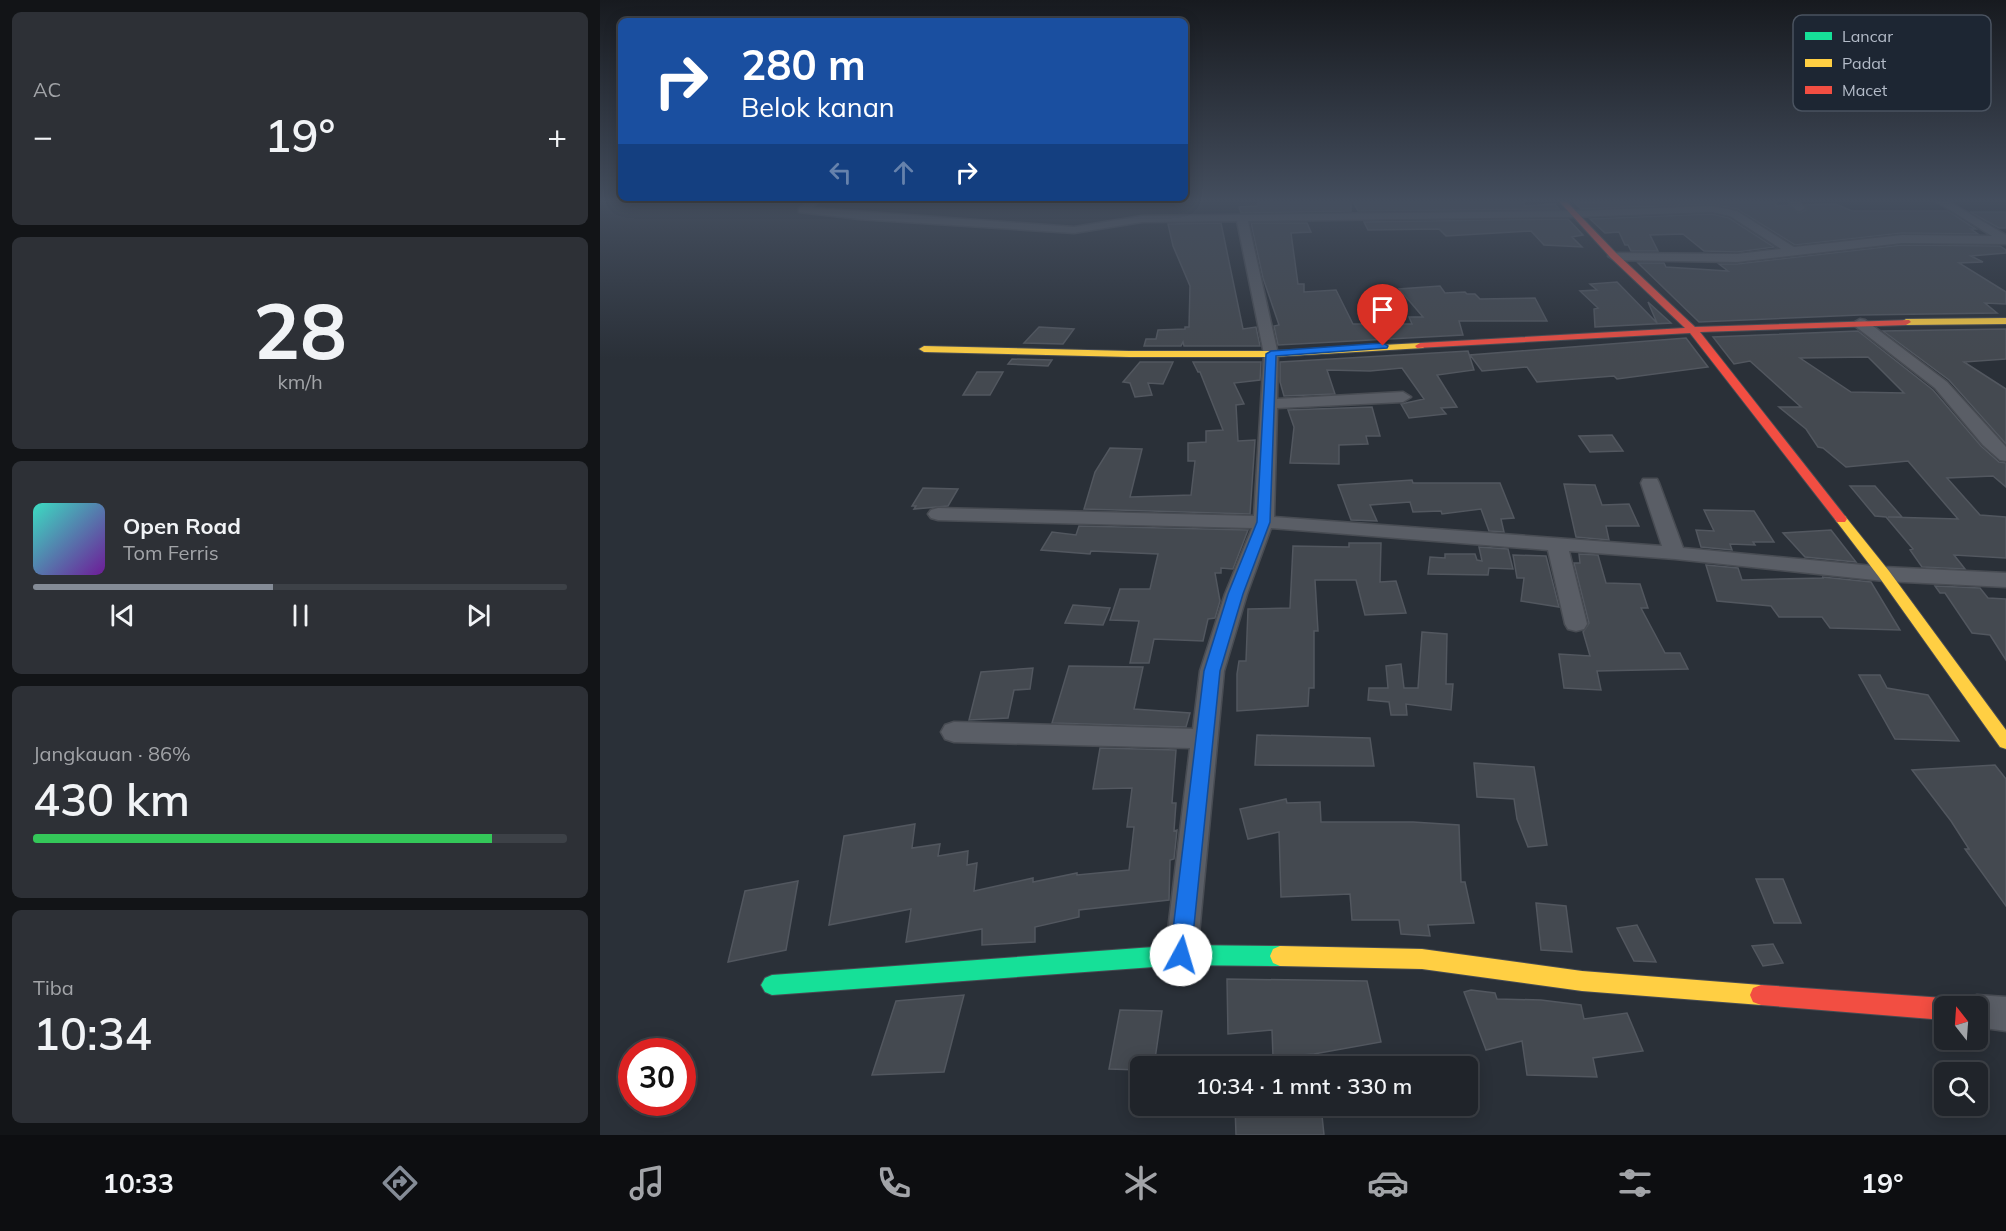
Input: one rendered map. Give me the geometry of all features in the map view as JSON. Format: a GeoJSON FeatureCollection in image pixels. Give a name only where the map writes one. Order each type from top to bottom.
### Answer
{"type":"FeatureCollection","features":[{"type":"Feature","properties":{"kind":"street"},"geometry":{"type":"LineString","coordinates":[[1181,955],[1212,671],[1236,594],[1264,522],[1271,354],[1250,253]]}},
{"type":"Feature","properties":{"kind":"street"},"geometry":{"type":"LineString","coordinates":[[1611,253],[1693,330],[1884,574],[2006,743]]}},
{"type":"Feature","properties":{"kind":"street"},"geometry":{"type":"LineString","coordinates":[[1614,256],[1715,259],[1783,253]]}},
{"type":"Feature","properties":{"kind":"street"},"geometry":{"type":"LineString","coordinates":[[924,349],[1129,354],[1271,354],[1693,330],[1860,323],[2006,321]]}},
{"type":"Feature","properties":{"kind":"street"},"geometry":{"type":"LineString","coordinates":[[1860,323],[1941,386],[1989,441],[2006,456]]}},
{"type":"Feature","properties":{"kind":"street"},"geometry":{"type":"LineString","coordinates":[[1269,404],[1402,397]]}},
{"type":"Feature","properties":{"kind":"street"},"geometry":{"type":"LineString","coordinates":[[1650,483],[1675,553]]}},
{"type":"Feature","properties":{"kind":"street"},"geometry":{"type":"LineString","coordinates":[[938,514],[1264,522],[1675,553],[1884,574],[2006,580]]}},
{"type":"Feature","properties":{"kind":"street"},"geometry":{"type":"LineString","coordinates":[[1557,545],[1576,624]]}},
{"type":"Feature","properties":{"kind":"street"},"geometry":{"type":"LineString","coordinates":[[954,732],[1204,739]]}},
{"type":"Feature","properties":{"kind":"street"},"geometry":{"type":"LineString","coordinates":[[772,985],[1181,955],[1422,959],[1582,981],[1934,1008]]}},
{"type":"Feature","properties":{"kind":"street"},"geometry":{"type":"LineString","coordinates":[[1988,1012],[2006,1014]]}},
{"type":"Feature","properties":{"kind":"building"},"geometry":{"type":"Polygon","coordinates":[[[1176,253],[1227,253],[1243,329],[1256,327],[1260,346],[1184,346],[1183,342],[1181,346],[1144,346],[1146,339],[1156,339],[1158,330],[1189,327],[1190,286],[1176,253]]]}},
{"type":"Feature","properties":{"kind":"building"},"geometry":{"type":"Polygon","coordinates":[[[1258,253],[1294,253],[1298,284],[1304,284],[1304,292],[1336,290],[1353,324],[1412,324],[1409,317],[1423,317],[1399,289],[1440,286],[1445,293],[1465,292],[1475,294],[1480,299],[1535,298],[1547,321],[1459,321],[1463,335],[1278,345],[1274,326],[1279,325],[1263,278],[1258,253]]]}},
{"type":"Feature","properties":{"kind":"building"},"geometry":{"type":"Polygon","coordinates":[[[1833,253],[2006,253],[1971,256],[1983,262],[1959,263],[2006,292],[2006,304],[1985,303],[1997,313],[1860,315],[1699,322],[1638,263],[1664,263],[1666,267],[1728,271],[1719,264],[1833,253]]]}},
{"type":"Feature","properties":{"kind":"building"},"geometry":{"type":"Polygon","coordinates":[[[1617,282],[1657,323],[1648,302],[1671,323],[1595,327],[1594,309],[1598,308],[1580,291],[1597,290],[1590,284],[1617,282]]]}},
{"type":"Feature","properties":{"kind":"building"},"geometry":{"type":"Polygon","coordinates":[[[1039,327],[1074,329],[1063,344],[1024,343],[1039,327]]]}},
{"type":"Feature","properties":{"kind":"building"},"geometry":{"type":"Polygon","coordinates":[[[2006,329],[2006,359],[1964,362],[2006,389],[2006,444],[1949,380],[1883,331],[2006,329]]]}},
{"type":"Feature","properties":{"kind":"building"},"geometry":{"type":"Polygon","coordinates":[[[1858,331],[1933,390],[1981,446],[1999,462],[2006,463],[2006,487],[1993,476],[1947,478],[1980,515],[2006,517],[2006,558],[1954,555],[1965,569],[1922,567],[1910,550],[1913,549],[1886,517],[1875,516],[1850,486],[1875,486],[1902,517],[1888,517],[1958,519],[1908,461],[1846,467],[1823,448],[1818,447],[1806,429],[1779,407],[1801,407],[1750,361],[1734,364],[1713,337],[1858,331]],[[1868,357],[1800,358],[1851,392],[1904,393],[1868,357]]]}},
{"type":"Feature","properties":{"kind":"building"},"geometry":{"type":"Polygon","coordinates":[[[1686,338],[1708,367],[1617,379],[1614,376],[1537,382],[1527,367],[1482,371],[1470,355],[1686,338]]]}},
{"type":"Feature","properties":{"kind":"building"},"geometry":{"type":"Polygon","coordinates":[[[1468,351],[1474,370],[1437,375],[1457,407],[1441,408],[1446,414],[1409,418],[1401,404],[1424,399],[1402,368],[1370,371],[1327,370],[1335,394],[1284,396],[1280,382],[1280,362],[1468,351]]]}},
{"type":"Feature","properties":{"kind":"building"},"geometry":{"type":"Polygon","coordinates":[[[1012,359],[1052,360],[1048,366],[1008,364],[1012,359]]]}},
{"type":"Feature","properties":{"kind":"building"},"geometry":{"type":"Polygon","coordinates":[[[1140,362],[1173,362],[1163,384],[1148,383],[1152,395],[1135,397],[1130,383],[1123,382],[1140,362]]]}},
{"type":"Feature","properties":{"kind":"building"},"geometry":{"type":"Polygon","coordinates":[[[1193,362],[1261,362],[1260,380],[1234,383],[1244,404],[1236,405],[1238,441],[1255,440],[1250,514],[1084,509],[1095,472],[1110,448],[1142,449],[1130,497],[1191,495],[1195,461],[1188,461],[1188,443],[1206,442],[1206,431],[1223,430],[1200,372],[1193,362]]]}},
{"type":"Feature","properties":{"kind":"building"},"geometry":{"type":"Polygon","coordinates":[[[977,372],[1003,372],[990,395],[963,395],[977,372]]]}},
{"type":"Feature","properties":{"kind":"building"},"geometry":{"type":"Polygon","coordinates":[[[1372,407],[1380,436],[1366,436],[1368,444],[1339,445],[1339,464],[1290,463],[1294,427],[1288,410],[1372,407]]]}},
{"type":"Feature","properties":{"kind":"building"},"geometry":{"type":"Polygon","coordinates":[[[1612,435],[1623,451],[1590,452],[1579,436],[1612,435]]]}},
{"type":"Feature","properties":{"kind":"building"},"geometry":{"type":"Polygon","coordinates":[[[1412,480],[1413,483],[1500,483],[1514,518],[1501,519],[1504,532],[1489,531],[1481,509],[1442,514],[1441,511],[1413,512],[1410,502],[1370,505],[1377,521],[1351,520],[1338,485],[1412,480]]]}},
{"type":"Feature","properties":{"kind":"building"},"geometry":{"type":"Polygon","coordinates":[[[1564,484],[1595,485],[1602,505],[1629,504],[1639,526],[1606,526],[1609,540],[1576,537],[1564,484]]]}},
{"type":"Feature","properties":{"kind":"building"},"geometry":{"type":"Polygon","coordinates":[[[923,488],[958,489],[948,506],[914,509],[916,506],[912,506],[923,488]]]}},
{"type":"Feature","properties":{"kind":"building"},"geometry":{"type":"Polygon","coordinates":[[[1704,510],[1754,511],[1774,542],[1753,542],[1755,545],[1730,544],[1732,550],[1701,547],[1696,530],[1714,531],[1704,510]]]}},
{"type":"Feature","properties":{"kind":"building"},"geometry":{"type":"Polygon","coordinates":[[[1079,526],[1248,530],[1233,569],[1221,568],[1221,573],[1215,573],[1220,601],[1215,618],[1208,619],[1203,641],[1154,639],[1149,663],[1130,663],[1139,621],[1110,620],[1120,589],[1150,589],[1158,554],[1091,551],[1090,554],[1041,550],[1052,532],[1076,535],[1079,526]]]}},
{"type":"Feature","properties":{"kind":"building"},"geometry":{"type":"Polygon","coordinates":[[[1831,530],[1856,562],[1805,557],[1783,533],[1831,530]]]}},
{"type":"Feature","properties":{"kind":"building"},"geometry":{"type":"Polygon","coordinates":[[[1349,543],[1381,543],[1380,582],[1396,581],[1406,613],[1365,615],[1356,580],[1315,580],[1318,631],[1314,631],[1314,688],[1309,688],[1308,706],[1237,711],[1237,674],[1239,661],[1246,661],[1248,609],[1290,608],[1293,546],[1349,547],[1349,543]]]}},
{"type":"Feature","properties":{"kind":"building"},"geometry":{"type":"Polygon","coordinates":[[[1479,547],[1508,549],[1513,569],[1489,568],[1488,575],[1428,574],[1430,557],[1445,558],[1445,554],[1475,554],[1477,560],[1482,561],[1479,547]]]}},
{"type":"Feature","properties":{"kind":"building"},"geometry":{"type":"Polygon","coordinates":[[[1579,554],[1598,555],[1606,583],[1640,584],[1648,608],[1641,608],[1665,653],[1680,653],[1688,669],[1597,671],[1601,690],[1564,688],[1559,654],[1590,656],[1583,632],[1589,623],[1574,563],[1580,563],[1579,554]]]}},
{"type":"Feature","properties":{"kind":"building"},"geometry":{"type":"Polygon","coordinates":[[[1513,555],[1546,556],[1559,607],[1521,601],[1524,578],[1517,578],[1513,555]]]}},
{"type":"Feature","properties":{"kind":"building"},"geometry":{"type":"Polygon","coordinates":[[[1706,565],[1738,568],[1742,580],[1824,578],[1822,577],[1871,582],[1900,630],[1830,628],[1822,617],[1779,617],[1771,606],[1717,601],[1706,565]]]}},
{"type":"Feature","properties":{"kind":"building"},"geometry":{"type":"Polygon","coordinates":[[[1935,586],[1980,588],[1988,598],[2006,599],[2006,660],[1990,635],[1972,633],[1945,593],[1940,593],[1935,586]]]}},
{"type":"Feature","properties":{"kind":"building"},"geometry":{"type":"Polygon","coordinates":[[[1073,605],[1110,608],[1103,625],[1065,623],[1073,605]]]}},
{"type":"Feature","properties":{"kind":"building"},"geometry":{"type":"Polygon","coordinates":[[[1422,632],[1447,634],[1446,684],[1453,684],[1451,710],[1406,704],[1407,715],[1391,715],[1389,702],[1368,700],[1369,688],[1388,688],[1386,666],[1401,664],[1404,688],[1418,688],[1422,632]]]}},
{"type":"Feature","properties":{"kind":"building"},"geometry":{"type":"Polygon","coordinates":[[[1069,666],[1143,667],[1134,709],[1190,713],[1186,727],[1052,723],[1069,666]]]}},
{"type":"Feature","properties":{"kind":"building"},"geometry":{"type":"Polygon","coordinates":[[[1033,668],[1030,689],[1014,690],[1008,718],[969,720],[981,672],[1033,668]]]}},
{"type":"Feature","properties":{"kind":"building"},"geometry":{"type":"Polygon","coordinates":[[[1859,675],[1880,675],[1887,688],[1928,695],[1959,741],[1895,739],[1859,675]]]}},
{"type":"Feature","properties":{"kind":"building"},"geometry":{"type":"Polygon","coordinates":[[[1257,735],[1370,738],[1374,766],[1255,765],[1257,735]]]}},
{"type":"Feature","properties":{"kind":"building"},"geometry":{"type":"Polygon","coordinates":[[[1100,748],[1176,750],[1172,803],[1176,803],[1174,831],[1177,830],[1174,859],[1170,860],[1169,900],[1079,910],[1079,917],[1035,927],[1035,942],[982,945],[982,929],[906,942],[911,909],[829,925],[844,836],[915,824],[912,848],[940,844],[938,856],[968,851],[967,865],[977,863],[974,891],[1033,878],[1033,882],[1077,873],[1077,875],[1129,870],[1134,827],[1127,827],[1132,788],[1093,789],[1100,748]]]}},
{"type":"Feature","properties":{"kind":"building"},"geometry":{"type":"Polygon","coordinates":[[[1474,763],[1534,767],[1547,845],[1528,847],[1517,819],[1514,799],[1477,797],[1474,763]]]}},
{"type":"Feature","properties":{"kind":"building"},"geometry":{"type":"Polygon","coordinates":[[[1995,765],[2006,779],[2006,906],[1965,849],[1969,849],[1951,821],[1912,770],[1995,765]]]}},
{"type":"Feature","properties":{"kind":"building"},"geometry":{"type":"Polygon","coordinates":[[[1286,799],[1287,803],[1320,802],[1321,822],[1413,822],[1459,825],[1461,882],[1465,882],[1474,923],[1428,925],[1430,936],[1401,934],[1399,920],[1352,920],[1350,894],[1281,897],[1279,832],[1248,839],[1240,809],[1286,799]]]}},
{"type":"Feature","properties":{"kind":"building"},"geometry":{"type":"Polygon","coordinates":[[[1756,879],[1783,879],[1801,923],[1774,923],[1756,879]]]}},
{"type":"Feature","properties":{"kind":"building"},"geometry":{"type":"Polygon","coordinates":[[[798,881],[786,950],[728,962],[745,891],[798,881]]]}},
{"type":"Feature","properties":{"kind":"building"},"geometry":{"type":"Polygon","coordinates":[[[1536,903],[1566,906],[1572,952],[1541,950],[1536,903]]]}},
{"type":"Feature","properties":{"kind":"building"},"geometry":{"type":"Polygon","coordinates":[[[1637,925],[1656,962],[1634,961],[1617,928],[1637,925]]]}},
{"type":"Feature","properties":{"kind":"building"},"geometry":{"type":"Polygon","coordinates":[[[1773,944],[1783,963],[1763,966],[1752,946],[1773,944]]]}},
{"type":"Feature","properties":{"kind":"building"},"geometry":{"type":"Polygon","coordinates":[[[1227,979],[1367,981],[1381,1042],[1314,1054],[1273,1056],[1272,1030],[1228,1034],[1227,979]]]}},
{"type":"Feature","properties":{"kind":"building"},"geometry":{"type":"Polygon","coordinates":[[[1471,990],[1495,993],[1497,999],[1541,1000],[1581,1005],[1584,1019],[1627,1013],[1643,1051],[1593,1058],[1597,1077],[1527,1075],[1522,1041],[1486,1050],[1464,992],[1471,990]]]}},
{"type":"Feature","properties":{"kind":"building"},"geometry":{"type":"Polygon","coordinates":[[[964,995],[944,1072],[872,1075],[896,1001],[964,995]]]}},
{"type":"Feature","properties":{"kind":"building"},"geometry":{"type":"Polygon","coordinates":[[[1120,1010],[1162,1011],[1155,1056],[1130,1056],[1130,1070],[1109,1069],[1120,1010]]]}},
{"type":"Feature","properties":{"kind":"building"},"geometry":{"type":"Polygon","coordinates":[[[1235,1116],[1322,1116],[1324,1135],[1236,1135],[1235,1116]]]}},
{"type":"Feature","properties":{"kind":"traffic: fast"},"geometry":{"type":"LineString","coordinates":[[772,985],[1181,955],[1280,956]]}},
{"type":"Feature","properties":{"kind":"traffic: slow"},"geometry":{"type":"LineString","coordinates":[[1906,322],[2006,321]]}},
{"type":"Feature","properties":{"kind":"traffic: slow"},"geometry":{"type":"LineString","coordinates":[[924,349],[1129,354],[1271,354],[1420,346]]}},
{"type":"Feature","properties":{"kind":"traffic: slow"},"geometry":{"type":"LineString","coordinates":[[1841,519],[1884,574],[2006,743]]}},
{"type":"Feature","properties":{"kind":"traffic: slow"},"geometry":{"type":"LineString","coordinates":[[1280,956],[1422,959],[1582,981],[1761,995]]}},
{"type":"Feature","properties":{"kind":"traffic: jam"},"geometry":{"type":"LineString","coordinates":[[1611,253],[1693,330],[1841,519]]}},
{"type":"Feature","properties":{"kind":"traffic: jam"},"geometry":{"type":"LineString","coordinates":[[1420,346],[1693,330],[1906,322]]}},
{"type":"Feature","properties":{"kind":"traffic: jam"},"geometry":{"type":"LineString","coordinates":[[1761,995],[1934,1008]]}},
{"type":"Feature","properties":{"kind":"route"},"geometry":{"type":"LineString","coordinates":[[1181,955],[1212,671],[1236,594],[1264,522],[1271,354],[1383,346]]}}]}
